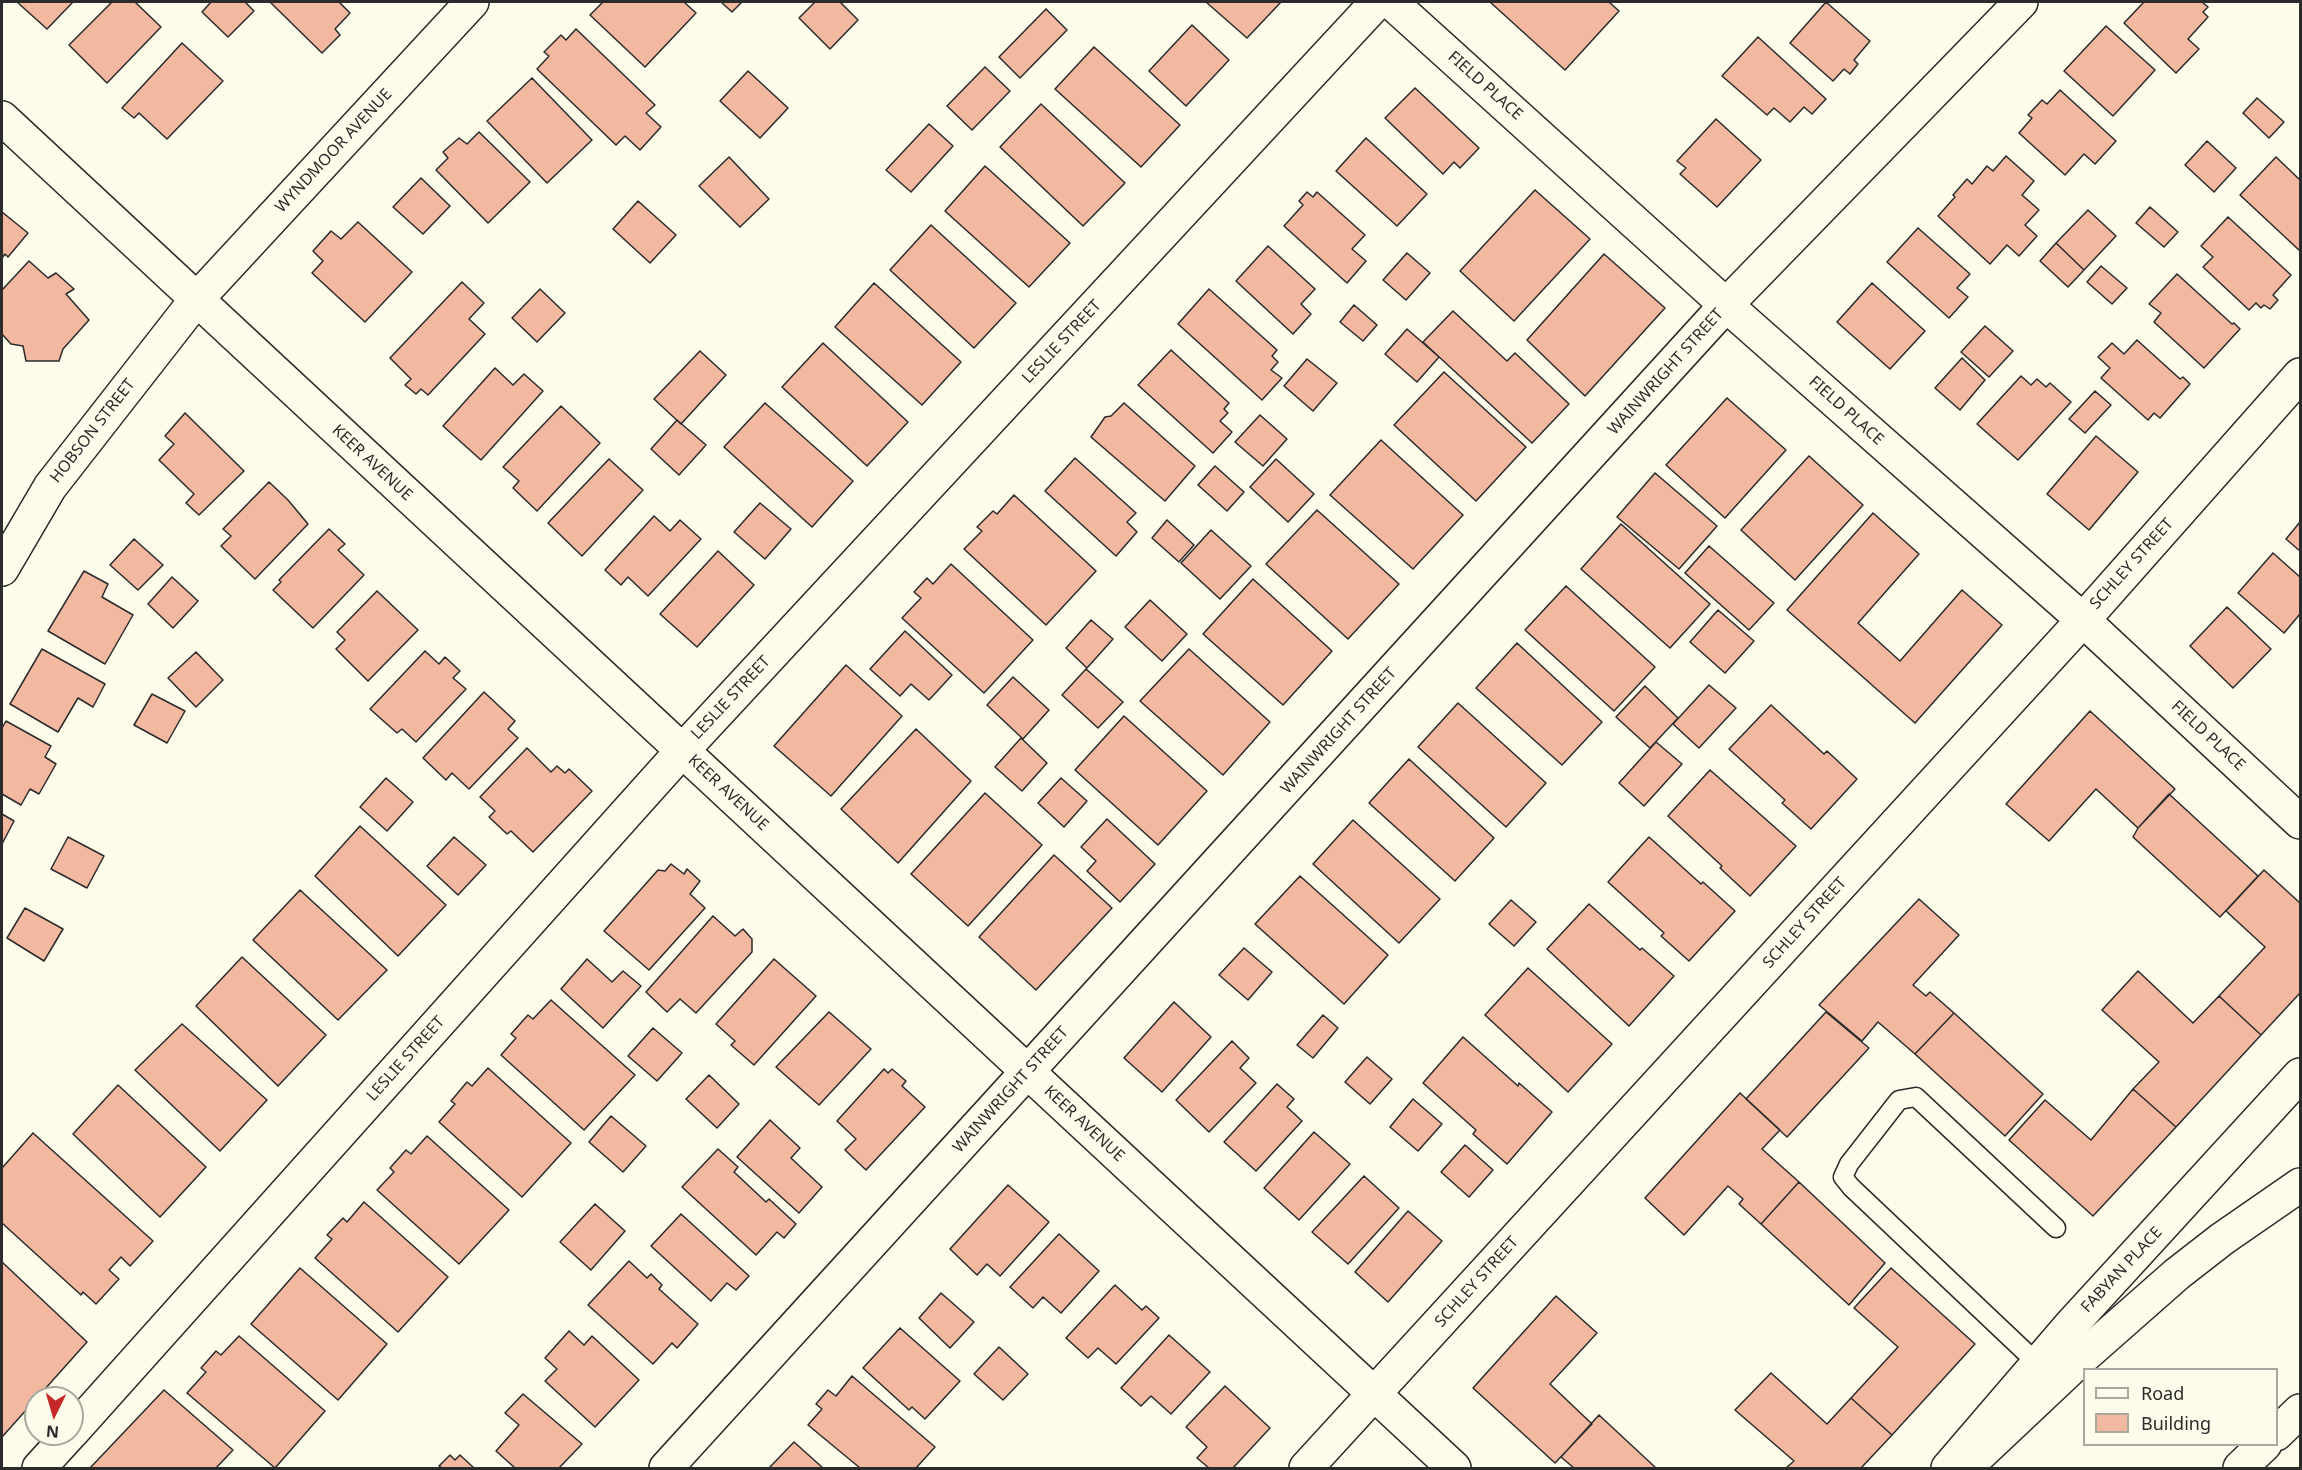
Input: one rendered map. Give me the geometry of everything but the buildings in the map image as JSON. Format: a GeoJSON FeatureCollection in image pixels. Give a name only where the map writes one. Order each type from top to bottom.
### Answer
{"type":"FeatureCollection","features":[{"type":"Feature","properties":{"kind":"main road","name":"WYNDMOOR AVENUE"},"geometry":{"type":"LineString","coordinates":[[196,300],[472,2]]}},
{"type":"Feature","properties":{"kind":"main road","name":"LESLIE STREET"},"geometry":{"type":"LineString","coordinates":[[84,1419],[682,752],[1377,2]]}},
{"type":"Feature","properties":{"kind":"main road","name":"FIELD PLACE"},"geometry":{"type":"LineString","coordinates":[[1391,2],[1726,305],[2082,621],[2301,822]]}},
{"type":"Feature","properties":{"kind":"main road","name":"WAINWRIGHT STREET"},"geometry":{"type":"LineString","coordinates":[[666,1468],[1726,305],[2020,2]]}},
{"type":"Feature","properties":{"kind":"main road","name":"KEER AVENUE"},"geometry":{"type":"LineString","coordinates":[[2,118],[1454,1468]]}},
{"type":"Feature","properties":{"kind":"main road","name":"HOBSON STREET"},"geometry":{"type":"LineString","coordinates":[[2,569],[50,487],[196,300]]}},
{"type":"Feature","properties":{"kind":"main road","name":"SCHLEY STREET"},"geometry":{"type":"LineString","coordinates":[[1306,1468],[2082,621],[2301,375]]}},
{"type":"Feature","properties":{"kind":"main road","name":"FABYAN PLACE"},"geometry":{"type":"LineString","coordinates":[[1948,1468],[2037,1363],[2301,1075]]}},
{"type":"Feature","properties":{"kind":"main road"},"geometry":{"type":"LineString","coordinates":[[1965,1468],[2085,1355],[2177,1274],[2222,1239],[2301,1185]]}},
{"type":"Feature","properties":{"kind":"main road"},"geometry":{"type":"LineString","coordinates":[[2278,1433],[2301,1411]]}},
{"type":"Feature","properties":{"kind":"main road","name":"LESLIE STREET"},"geometry":{"type":"LineString","coordinates":[[39,1468],[59,1446]]}},
{"type":"Feature","properties":{"kind":"main road"},"geometry":{"type":"LineString","coordinates":[[2240,1468],[2263,1446]]}},
{"type":"Feature","properties":{"kind":"lane"},"geometry":{"type":"LineString","coordinates":[[2037,1363],[1843,1177],[1850,1164],[1899,1100],[1916,1097],[2055,1228]]}}]}
